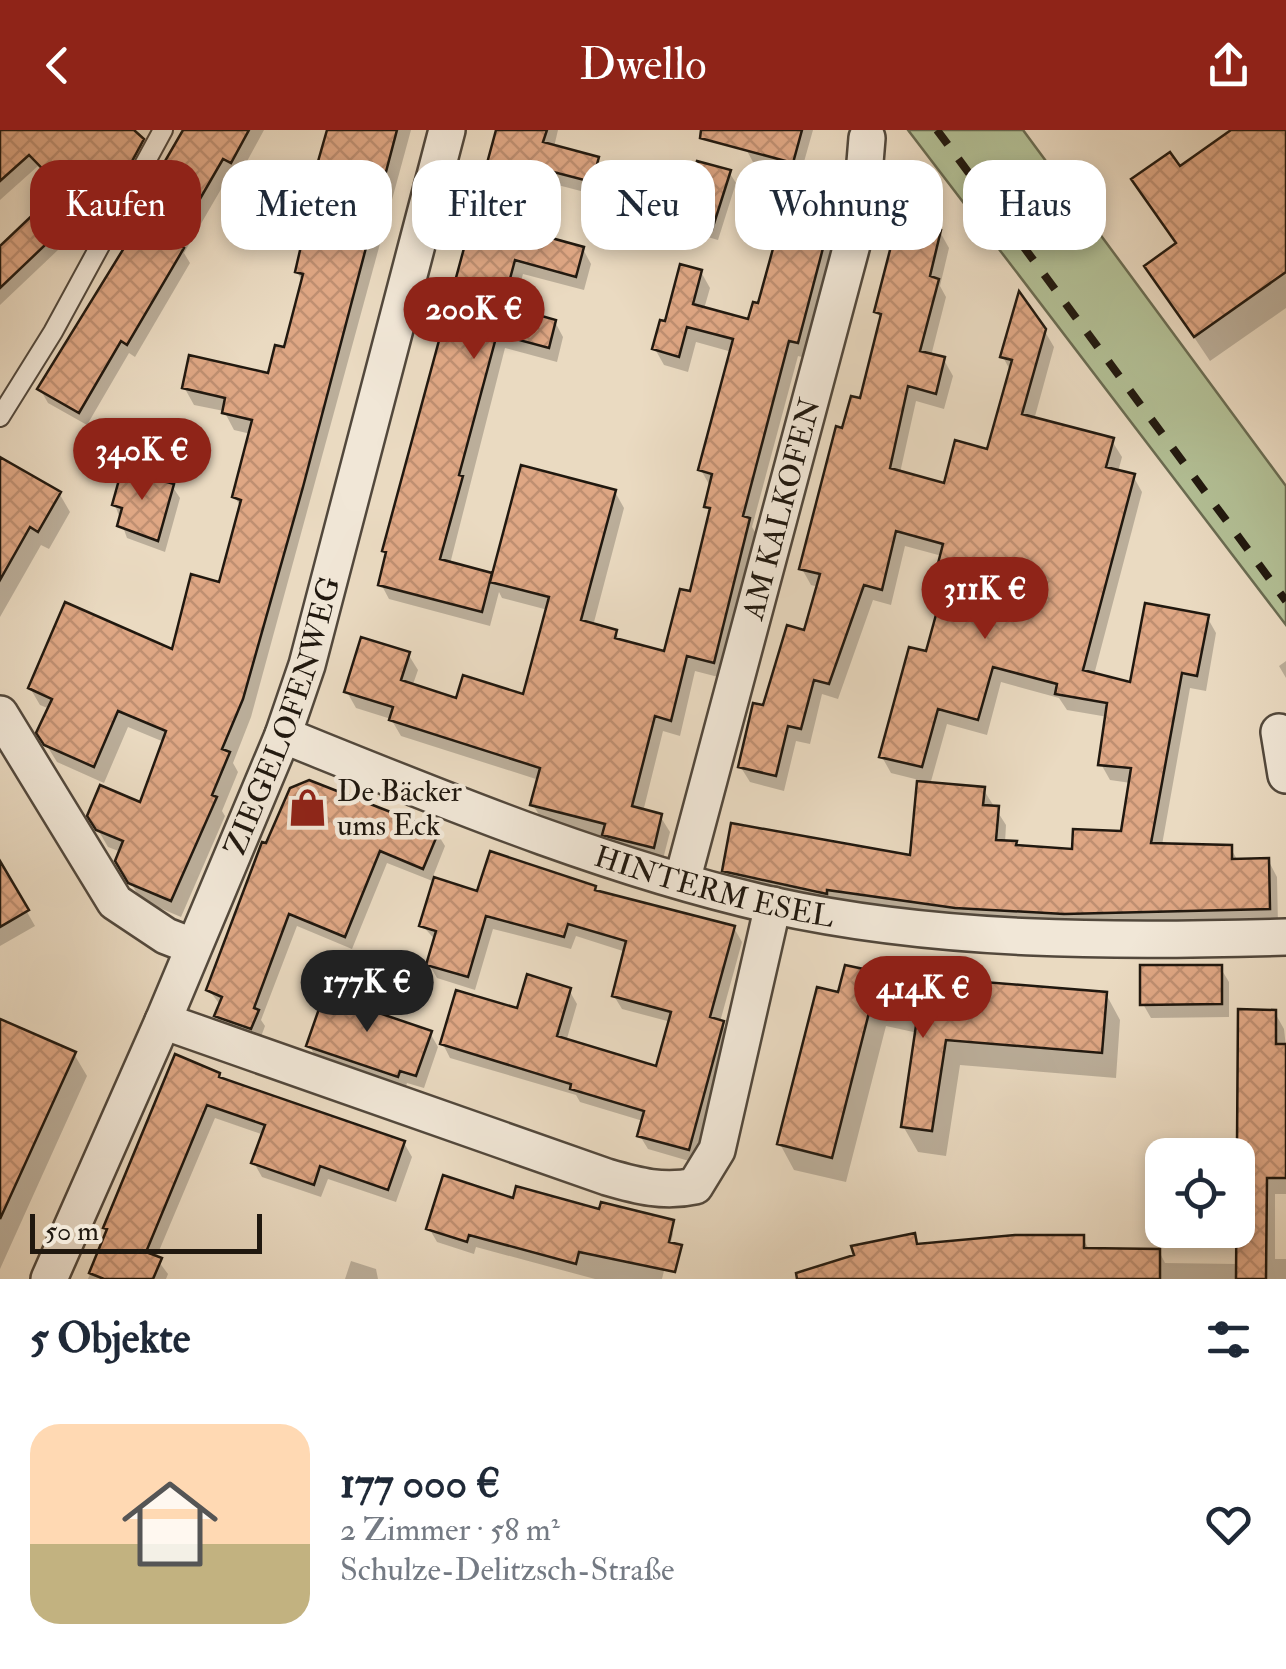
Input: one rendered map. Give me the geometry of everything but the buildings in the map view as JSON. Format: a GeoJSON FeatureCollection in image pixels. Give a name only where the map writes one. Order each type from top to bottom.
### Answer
{"type":"FeatureCollection","features":[{"type":"Feature","properties":{"kind":"street","name":"ZIEGELOFENWEG"},"geometry":{"type":"LineString","coordinates":[[49,1279],[283,735],[330,587],[447,130]]}},
{"type":"Feature","properties":{"kind":"street","name":"AM KALKOFEN"},"geometry":{"type":"LineString","coordinates":[[682,881],[861,212],[867,138]]}},
{"type":"Feature","properties":{"kind":"street"},"geometry":{"type":"LineString","coordinates":[[0,714],[115,902],[152,928],[192,946]]}},
{"type":"Feature","properties":{"kind":"street"},"geometry":{"type":"LineString","coordinates":[[1279,732],[1286,775]]}},
{"type":"Feature","properties":{"kind":"street","name":"HINTERM ESEL"},"geometry":{"type":"LineString","coordinates":[[283,735],[419,790],[682,881],[773,905],[1002,934],[1111,939],[1286,937]]}},
{"type":"Feature","properties":{"kind":"street"},"geometry":{"type":"LineString","coordinates":[[163,1021],[607,1177],[650,1189],[677,1190],[696,1186],[717,1150],[773,905]]}},
{"type":"Feature","properties":{"kind":"lane"},"geometry":{"type":"LineString","coordinates":[[0,417],[53,332],[163,130]]}},
{"type":"Feature","properties":{"kind":"green space"},"geometry":{"type":"Polygon","coordinates":[[[908,130],[1023,130],[1045,160],[963,160],[963,202],[943,176],[943,160],[931,160],[908,130]]]}},
{"type":"Feature","properties":{"kind":"green space"},"geometry":{"type":"Polygon","coordinates":[[[1106,242],[1286,486],[1286,625],[1000,250],[1106,250],[1106,242]]]}},
{"type":"Feature","properties":{"kind":"railway"},"geometry":{"type":"LineString","coordinates":[[937,130],[1286,601]]}},
{"type":"Feature","properties":{"kind":"place","name":"De Bäcker ums Eck"},"geometry":{"type":"Point","coordinates":[307,808]}}]}
